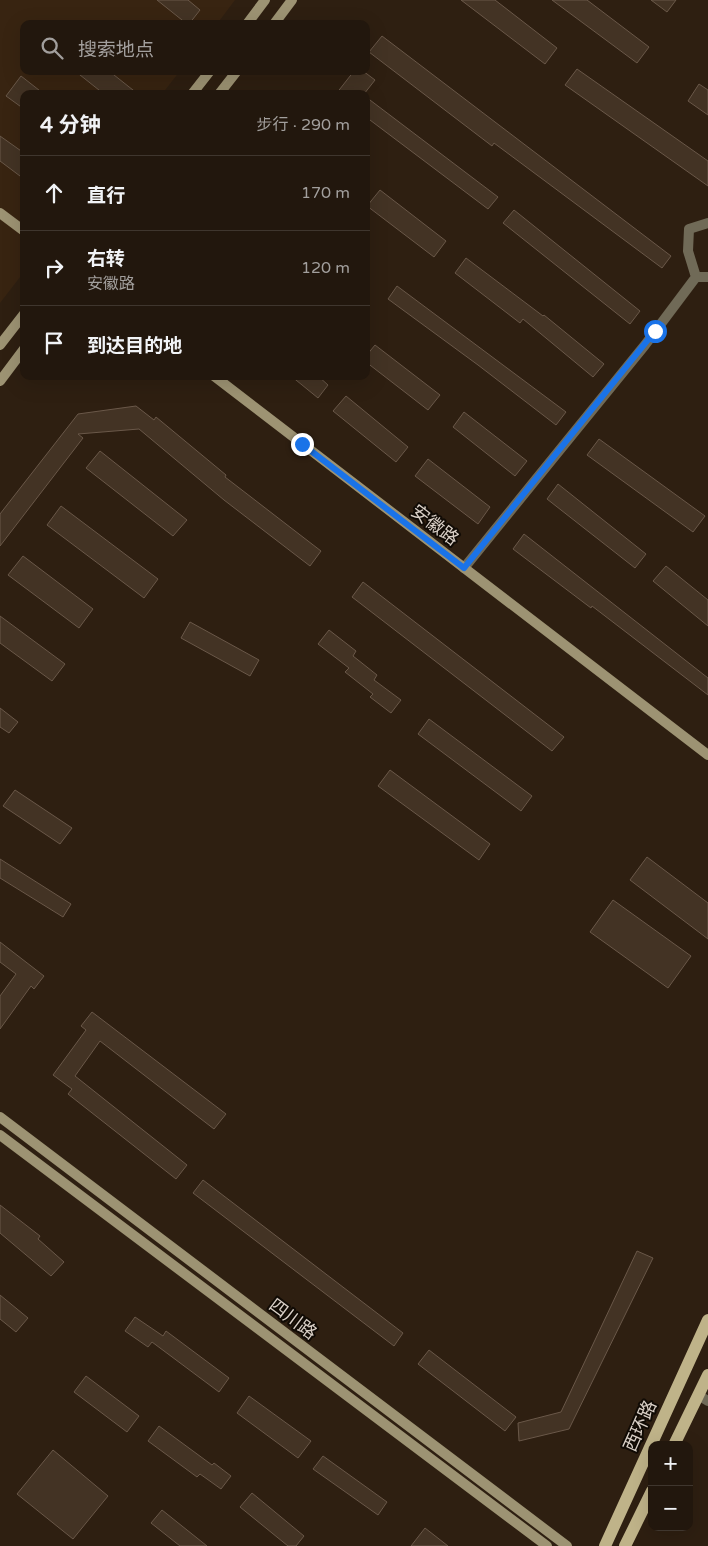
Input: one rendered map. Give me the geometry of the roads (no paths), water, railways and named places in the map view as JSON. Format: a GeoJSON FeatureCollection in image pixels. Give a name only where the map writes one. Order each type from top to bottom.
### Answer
{"type":"FeatureCollection","features":[{"type":"Feature","properties":{"kind":"main road","name":"西环路"},"geometry":{"type":"LineString","coordinates":[[604,1546],[708,1320]]}},
{"type":"Feature","properties":{"kind":"main road"},"geometry":{"type":"LineString","coordinates":[[676,1441],[703,1398],[708,1376]]}},
{"type":"Feature","properties":{"kind":"main road"},"geometry":{"type":"LineString","coordinates":[[625,1546],[648,1500]]}},
{"type":"Feature","properties":{"kind":"street"},"geometry":{"type":"LineString","coordinates":[[249,20],[265,0]]}},
{"type":"Feature","properties":{"kind":"street"},"geometry":{"type":"LineString","coordinates":[[277,20],[292,0]]}},
{"type":"Feature","properties":{"kind":"street"},"geometry":{"type":"LineString","coordinates":[[195,90],[207,75]]}},
{"type":"Feature","properties":{"kind":"street"},"geometry":{"type":"LineString","coordinates":[[222,90],[234,75]]}},
{"type":"Feature","properties":{"kind":"street"},"geometry":{"type":"LineString","coordinates":[[0,213],[20,228]]}},
{"type":"Feature","properties":{"kind":"street"},"geometry":{"type":"LineString","coordinates":[[696,276],[688,251],[690,230],[708,223]]}},
{"type":"Feature","properties":{"kind":"street"},"geometry":{"type":"LineString","coordinates":[[696,276],[708,277]]}},
{"type":"Feature","properties":{"kind":"street"},"geometry":{"type":"LineString","coordinates":[[464,568],[645,345],[696,276]]}},
{"type":"Feature","properties":{"kind":"street"},"geometry":{"type":"LineString","coordinates":[[0,345],[20,319]]}},
{"type":"Feature","properties":{"kind":"street"},"geometry":{"type":"LineString","coordinates":[[0,380],[20,354]]}},
{"type":"Feature","properties":{"kind":"street","name":"安徽路"},"geometry":{"type":"LineString","coordinates":[[219,380],[708,755]]}},
{"type":"Feature","properties":{"kind":"street","name":"四川路"},"geometry":{"type":"LineString","coordinates":[[0,1117],[567,1546]]}},
{"type":"Feature","properties":{"kind":"street","name":"四川路"},"geometry":{"type":"LineString","coordinates":[[0,1134],[547,1546]]}}]}
